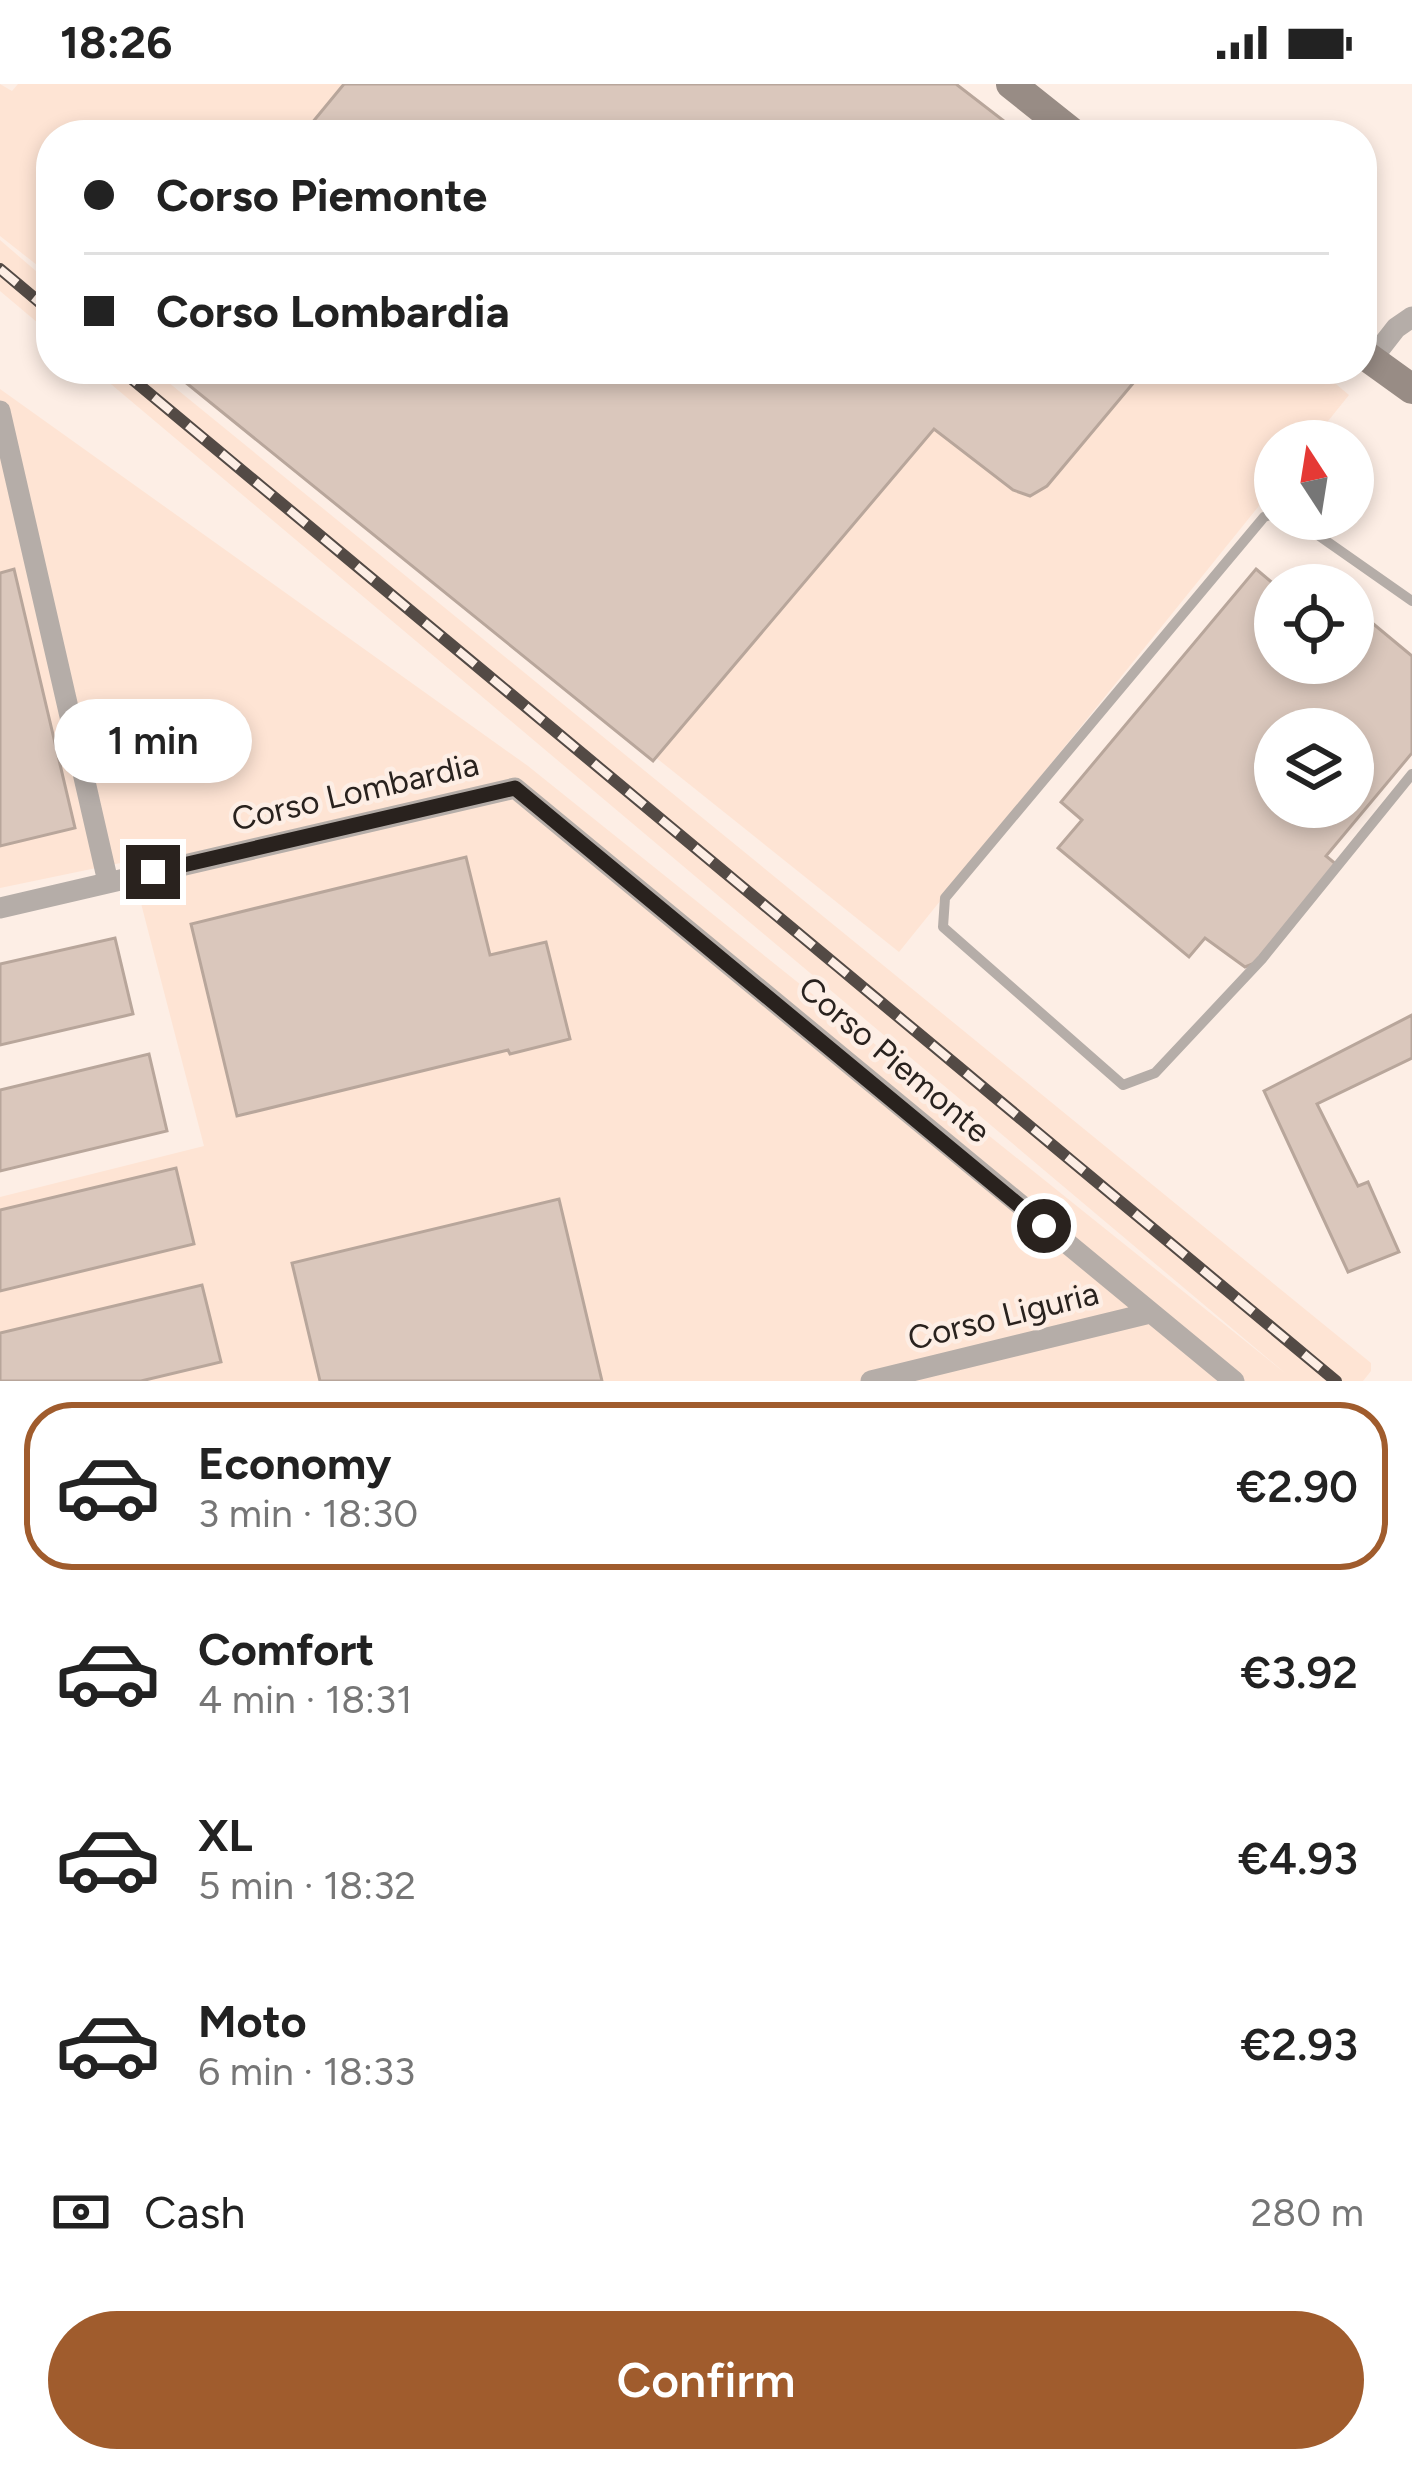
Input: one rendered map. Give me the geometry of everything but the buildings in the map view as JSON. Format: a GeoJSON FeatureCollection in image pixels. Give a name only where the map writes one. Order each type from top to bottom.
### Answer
{"type":"FeatureCollection","features":[{"type":"Feature","properties":{"kind":"street"},"geometry":{"type":"LineString","coordinates":[[1011,84],[1056,120]]}},
{"type":"Feature","properties":{"kind":"street"},"geometry":{"type":"LineString","coordinates":[[1377,346],[1412,317]]}},
{"type":"Feature","properties":{"kind":"street"},"geometry":{"type":"LineString","coordinates":[[1377,364],[1412,389]]}},
{"type":"Feature","properties":{"kind":"street"},"geometry":{"type":"LineString","coordinates":[[0,412],[108,882]]}},
{"type":"Feature","properties":{"kind":"street","name":"Corso Lombardia"},"geometry":{"type":"LineString","coordinates":[[0,908],[515,788]]}},
{"type":"Feature","properties":{"kind":"street","name":"Corso Piemonte"},"geometry":{"type":"LineString","coordinates":[[515,788],[1234,1381]]}},
{"type":"Feature","properties":{"kind":"street","name":"Corso Liguria"},"geometry":{"type":"LineString","coordinates":[[871,1381],[1150,1313]]}},
{"type":"Feature","properties":{"kind":"lane"},"geometry":{"type":"LineString","coordinates":[[1254,529],[945,898],[943,927],[1123,1085],[1141,1080],[1155,1073],[1262,959],[1412,774]]}},
{"type":"Feature","properties":{"kind":"lane"},"geometry":{"type":"LineString","coordinates":[[1325,540],[1412,601]]}},
{"type":"Feature","properties":{"kind":"shaded area"},"geometry":{"type":"Polygon","coordinates":[[[0,84],[12,91],[18,84],[956,84],[1003,120],[36,120],[36,264],[0,236],[0,84]]]}},
{"type":"Feature","properties":{"kind":"shaded area"},"geometry":{"type":"Polygon","coordinates":[[[0,240],[36,271],[36,321],[0,291],[0,240]]]}},
{"type":"Feature","properties":{"kind":"shaded area"},"geometry":{"type":"Polygon","coordinates":[[[111,384],[170,384],[1371,1363],[1371,1371],[1363,1381],[0,1381],[0,1197],[204,1146],[130,861],[0,888],[0,389],[528,766],[1285,1373],[111,384]]]}},
{"type":"Feature","properties":{"kind":"shaded area"},"geometry":{"type":"Polygon","coordinates":[[[189,384],[1336,384],[1349,395],[1329,420],[1254,420],[1254,512],[899,952],[189,384]]]}},
{"type":"Feature","properties":{"kind":"railway"},"geometry":{"type":"LineString","coordinates":[[0,269],[36,299]]}},
{"type":"Feature","properties":{"kind":"railway"},"geometry":{"type":"LineString","coordinates":[[138,384],[1336,1381]]}},
{"type":"Feature","properties":{"kind":"route"},"geometry":{"type":"LineString","coordinates":[[153,872],[515,788],[1044,1226]]}}]}
